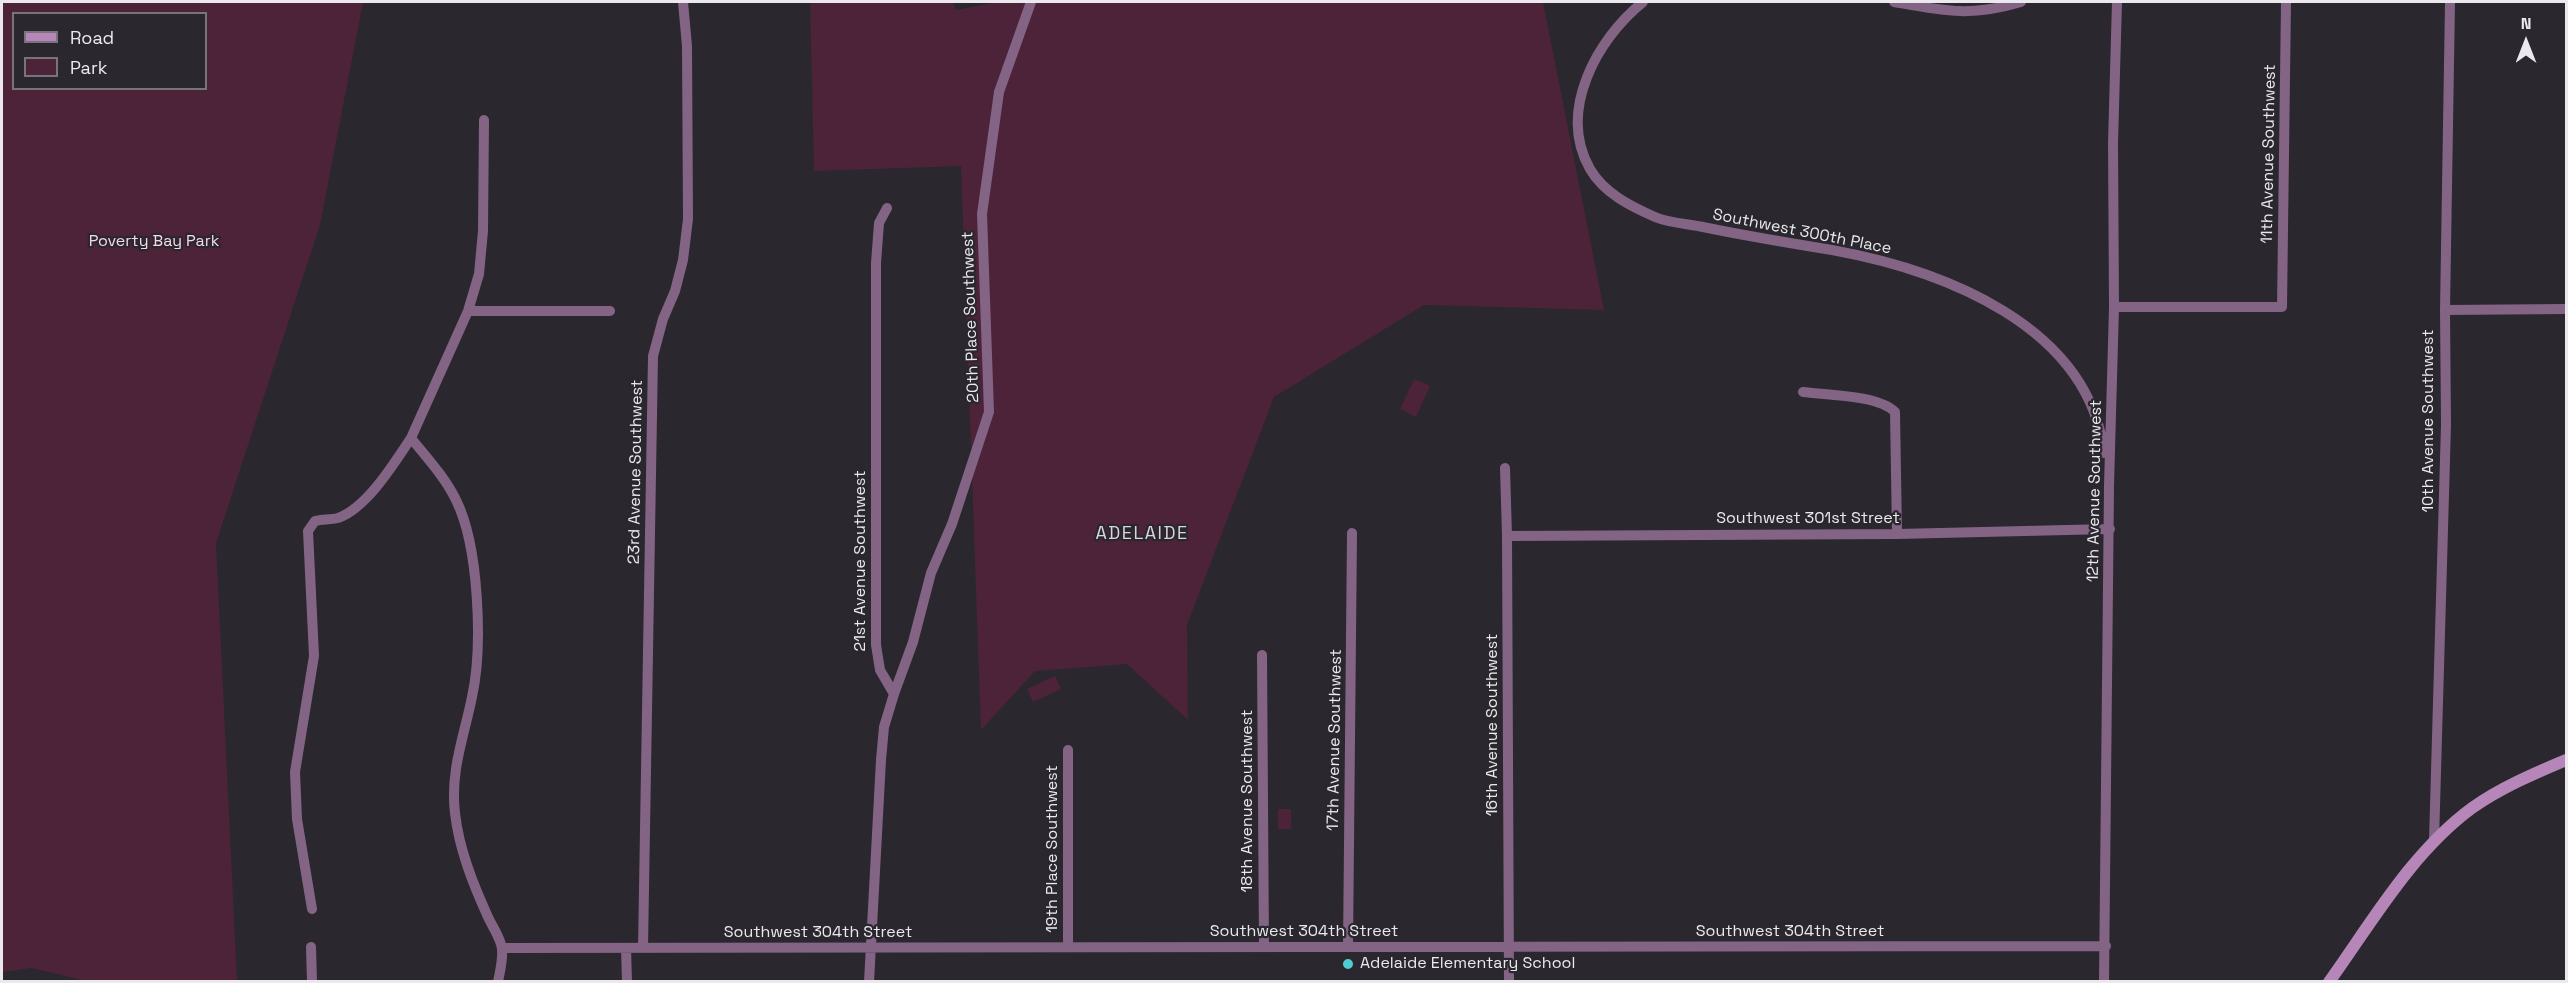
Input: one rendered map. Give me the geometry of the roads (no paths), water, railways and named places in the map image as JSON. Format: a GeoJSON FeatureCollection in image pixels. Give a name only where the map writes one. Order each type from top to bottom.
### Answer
{"type":"FeatureCollection","features":[{"type":"Feature","properties":{"kind":"main road"},"geometry":{"type":"LineString","coordinates":[[2329,981],[2408,872],[2434,841],[2473,808],[2514,784],[2566,760]]}},
{"type":"Feature","properties":{"kind":"street","name":"23rd Avenue Southwest"},"geometry":{"type":"LineString","coordinates":[[643,948],[653,356],[663,319],[678,281],[688,219],[687,46],[683,2]]}},
{"type":"Feature","properties":{"kind":"street","name":"20th Place Southwest"},"geometry":{"type":"LineString","coordinates":[[894,694],[913,642],[931,573],[952,524],[989,412],[982,214],[999,92],[1031,2]]}},
{"type":"Feature","properties":{"kind":"street","name":"Southwest 300th Place"},"geometry":{"type":"LineString","coordinates":[[1643,2],[1611,33],[1584,80],[1579,132],[1582,152],[1591,171],[1608,191],[1626,204],[1658,218],[1835,251],[1903,267],[1952,284],[2006,312],[2028,327],[2069,369],[2085,395],[2103,444],[2109,486]]}},
{"type":"Feature","properties":{"kind":"street"},"geometry":{"type":"LineString","coordinates":[[1894,2],[1947,12],[2000,8],[2021,2]]}},
{"type":"Feature","properties":{"kind":"street","name":"12th Avenue Southwest"},"geometry":{"type":"LineString","coordinates":[[2104,981],[2116,2]]}},
{"type":"Feature","properties":{"kind":"street","name":"11th Avenue Southwest"},"geometry":{"type":"LineString","coordinates":[[2114,307],[2282,307],[2286,2]]}},
{"type":"Feature","properties":{"kind":"street","name":"10th Avenue Southwest"},"geometry":{"type":"LineString","coordinates":[[2434,841],[2446,425],[2445,310],[2450,2]]}},
{"type":"Feature","properties":{"kind":"street"},"geometry":{"type":"LineString","coordinates":[[312,909],[297,819],[295,772],[314,656],[309,527],[318,520],[339,517],[357,505],[376,486],[411,438],[468,311],[480,274],[482,254],[484,120]]}},
{"type":"Feature","properties":{"kind":"street","name":"21st Avenue Southwest"},"geometry":{"type":"LineString","coordinates":[[887,208],[879,223],[876,263],[876,645],[879,670],[894,694]]}},
{"type":"Feature","properties":{"kind":"street"},"geometry":{"type":"LineString","coordinates":[[2445,310],[2566,309]]}},
{"type":"Feature","properties":{"kind":"street"},"geometry":{"type":"LineString","coordinates":[[468,311],[610,311]]}},
{"type":"Feature","properties":{"kind":"street"},"geometry":{"type":"LineString","coordinates":[[1803,392],[1876,401],[1889,406],[1895,412],[1897,534]]}},
{"type":"Feature","properties":{"kind":"street"},"geometry":{"type":"LineString","coordinates":[[411,438],[451,491],[462,514],[469,541],[476,602],[476,668],[472,700],[456,759],[453,799],[465,858],[502,948],[498,981]]}},
{"type":"Feature","properties":{"kind":"street","name":"16th Avenue Southwest"},"geometry":{"type":"LineString","coordinates":[[1505,468],[1509,981]]}},
{"type":"Feature","properties":{"kind":"street","name":"Southwest 301st Street"},"geometry":{"type":"LineString","coordinates":[[1507,536],[1897,534],[2110,528]]}},
{"type":"Feature","properties":{"kind":"street","name":"17th Avenue Southwest"},"geometry":{"type":"LineString","coordinates":[[1348,947],[1352,533]]}},
{"type":"Feature","properties":{"kind":"street","name":"18th Avenue Southwest"},"geometry":{"type":"LineString","coordinates":[[1262,655],[1264,947]]}},
{"type":"Feature","properties":{"kind":"street"},"geometry":{"type":"LineString","coordinates":[[869,981],[869,948],[882,744],[887,712],[894,694]]}},
{"type":"Feature","properties":{"kind":"street","name":"19th Place Southwest"},"geometry":{"type":"LineString","coordinates":[[1068,750],[1068,947]]}},
{"type":"Feature","properties":{"kind":"street","name":"Southwest 304th Street"},"geometry":{"type":"LineString","coordinates":[[502,948],[2106,946]]}},
{"type":"Feature","properties":{"kind":"street"},"geometry":{"type":"LineString","coordinates":[[311,947],[312,981]]}},
{"type":"Feature","properties":{"kind":"street"},"geometry":{"type":"LineString","coordinates":[[626,948],[627,981]]}},
{"type":"Feature","properties":{"kind":"place","name":"Adelaide Elementary School"},"geometry":{"type":"Point","coordinates":[1348,964]}},
{"type":"Feature","properties":{"kind":"district","name":"ADELAIDE"},"geometry":{"type":"Point","coordinates":[1142,534]}},
{"type":"Feature","properties":{"kind":"park label","name":"Poverty Bay Park"},"geometry":{"type":"Point","coordinates":[154,242]}}]}
